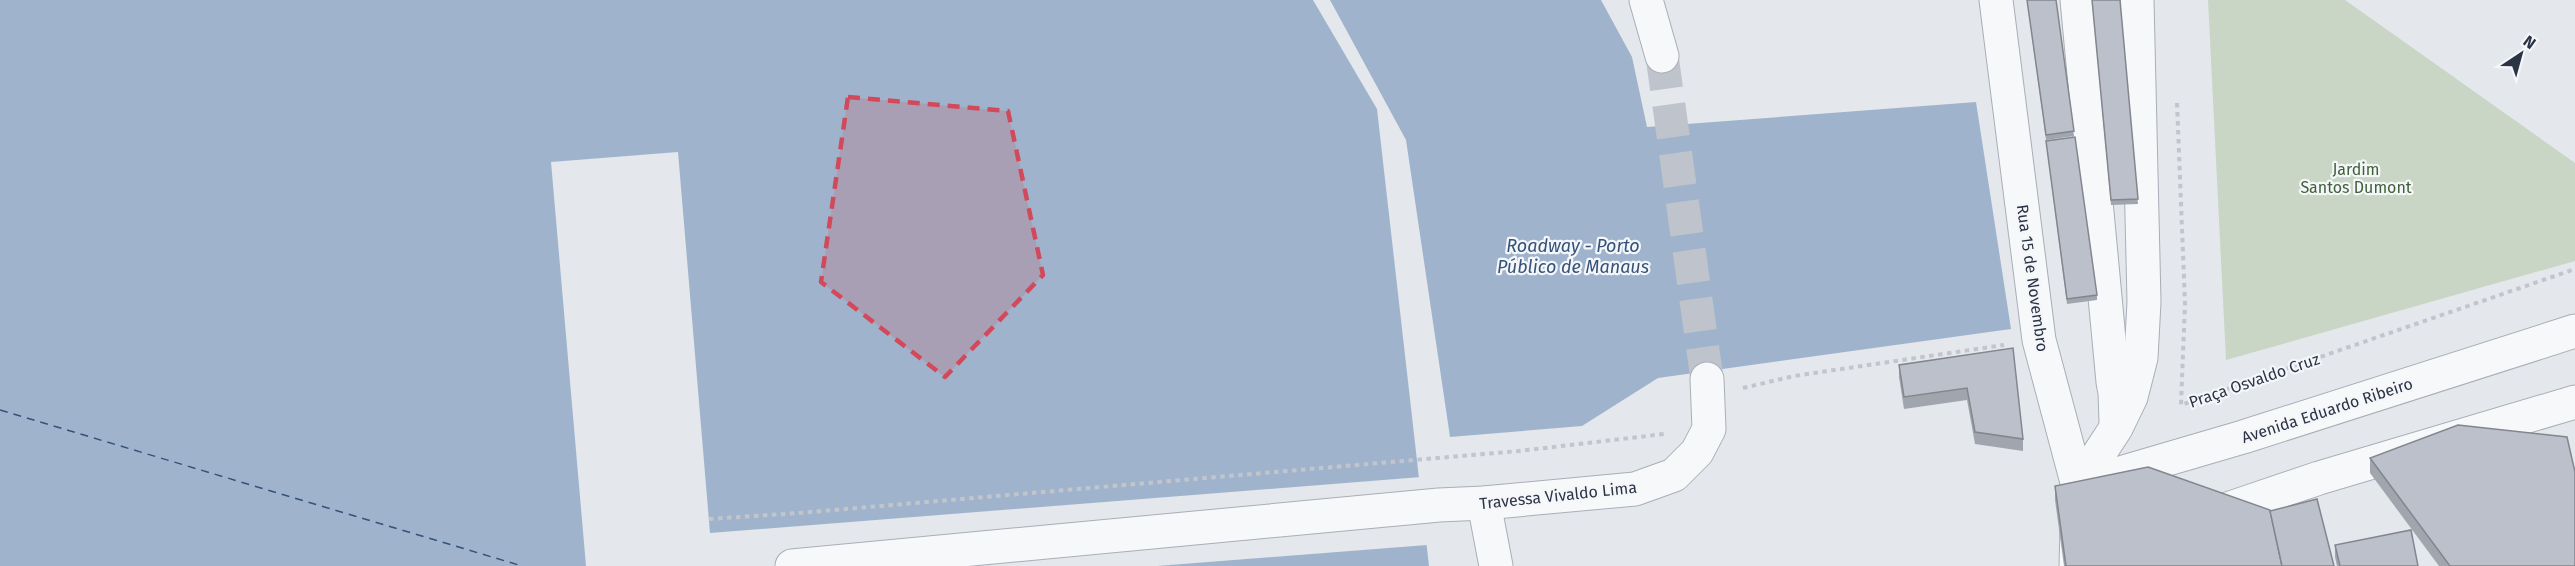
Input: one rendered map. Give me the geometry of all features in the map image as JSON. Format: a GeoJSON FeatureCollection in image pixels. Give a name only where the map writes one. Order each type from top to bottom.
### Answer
{"type":"FeatureCollection","features":[{"type":"Feature","properties":{"kind":"street"},"geometry":{"type":"LineString","coordinates":[[1646,0],[1662,56]]}},
{"type":"Feature","properties":{"kind":"street","name":"Rua 15 de Novembro"},"geometry":{"type":"LineString","coordinates":[[1996,0],[2039,340],[2078,486],[2067,563]]}},
{"type":"Feature","properties":{"kind":"street"},"geometry":{"type":"LineString","coordinates":[[2077,0],[2112,382],[2115,393],[2116,428]]}},
{"type":"Feature","properties":{"kind":"street"},"geometry":{"type":"LineString","coordinates":[[2078,486],[2116,428],[2131,397],[2141,358],[2144,302],[2137,0]]}},
{"type":"Feature","properties":{"kind":"street","name":"Avenida Eduardo Ribeiro"},"geometry":{"type":"LineString","coordinates":[[2078,486],[2233,440],[2575,332]]}},
{"type":"Feature","properties":{"kind":"street"},"geometry":{"type":"LineString","coordinates":[[1707,379],[1709,429]]}},
{"type":"Feature","properties":{"kind":"street"},"geometry":{"type":"LineString","coordinates":[[2173,530],[2319,477],[2574,408]]}},
{"type":"Feature","properties":{"kind":"street","name":"Travessa Vivaldo Lima"},"geometry":{"type":"LineString","coordinates":[[792,566],[1439,505],[1635,489],[1674,475],[1696,452],[1709,429]]}},
{"type":"Feature","properties":{"kind":"street"},"geometry":{"type":"LineString","coordinates":[[1484,503],[1496,566]]}},
{"type":"Feature","properties":{"kind":"street"},"geometry":{"type":"LineString","coordinates":[[2067,563],[2109,549]]}},
{"type":"Feature","properties":{"kind":"path","name":"Praça Osvaldo Cruz"},"geometry":{"type":"LineString","coordinates":[[2177,93],[2185,303],[2181,405],[2575,269]]}},
{"type":"Feature","properties":{"kind":"path"},"geometry":{"type":"LineString","coordinates":[[709,519],[1519,451],[1709,429],[1733,390],[1794,376],[2039,340]]}},
{"type":"Feature","properties":{"kind":"highlighted area"},"geometry":{"type":"Polygon","coordinates":[[[848,97],[1008,111],[1043,275],[945,377],[821,282],[848,97]]]}},
{"type":"Feature","properties":{"kind":"green space","name":"Jardim Santos Dumont"},"geometry":{"type":"Polygon","coordinates":[[[2208,0],[2345,0],[2575,163],[2575,261],[2226,360],[2208,0]]]}},
{"type":"Feature","properties":{"kind":"water"},"geometry":{"type":"Polygon","coordinates":[[[0,0],[1313,0],[1377,109],[1429,566],[0,566],[0,0]]]}},
{"type":"Feature","properties":{"kind":"water","name":"Roadway - Porto Público de Manaus"},"geometry":{"type":"Polygon","coordinates":[[[1330,0],[1601,0],[1632,57],[1647,127],[1976,102],[2011,329],[1658,378],[1582,426],[1450,437],[1406,140],[1330,0]]]}},
{"type":"Feature","properties":{"kind":"pier"},"geometry":{"type":"Polygon","coordinates":[[[678,152],[710,533],[1421,477],[1427,545],[1157,566],[586,566],[551,162],[678,152]]]}},
{"type":"Feature","properties":{"kind":"building"},"geometry":{"type":"Polygon","coordinates":[[[2027,0],[2056,0],[2074,131],[2046,135],[2027,0]]]}},
{"type":"Feature","properties":{"kind":"building"},"geometry":{"type":"Polygon","coordinates":[[[2092,0],[2120,0],[2138,199],[2111,200],[2092,0]]]}},
{"type":"Feature","properties":{"kind":"building"},"geometry":{"type":"Polygon","coordinates":[[[2075,137],[2097,295],[2067,299],[2046,141],[2075,137]]]}},
{"type":"Feature","properties":{"kind":"building"},"geometry":{"type":"Polygon","coordinates":[[[2013,348],[2023,439],[1975,432],[1967,388],[1904,397],[1899,365],[2013,348]]]}},
{"type":"Feature","properties":{"kind":"building"},"geometry":{"type":"Polygon","coordinates":[[[2458,425],[2567,437],[2575,472],[2575,566],[2450,566],[2370,458],[2458,425]]]}},
{"type":"Feature","properties":{"kind":"building"},"geometry":{"type":"Polygon","coordinates":[[[2148,467],[2270,510],[2282,566],[2066,566],[2055,486],[2148,467]]]}},
{"type":"Feature","properties":{"kind":"building"},"geometry":{"type":"Polygon","coordinates":[[[2317,499],[2334,566],[2282,566],[2270,511],[2317,499]]]}},
{"type":"Feature","properties":{"kind":"building"},"geometry":{"type":"Polygon","coordinates":[[[2411,530],[2418,566],[2340,566],[2335,545],[2411,530]]]}},
{"type":"Feature","properties":{"kind":"ferry route"},"geometry":{"type":"LineString","coordinates":[[0,410],[522,566]]}},
{"type":"Feature","properties":{"kind":"tunnel"},"geometry":{"type":"LineString","coordinates":[[1662,56],[1707,379]]}}]}
